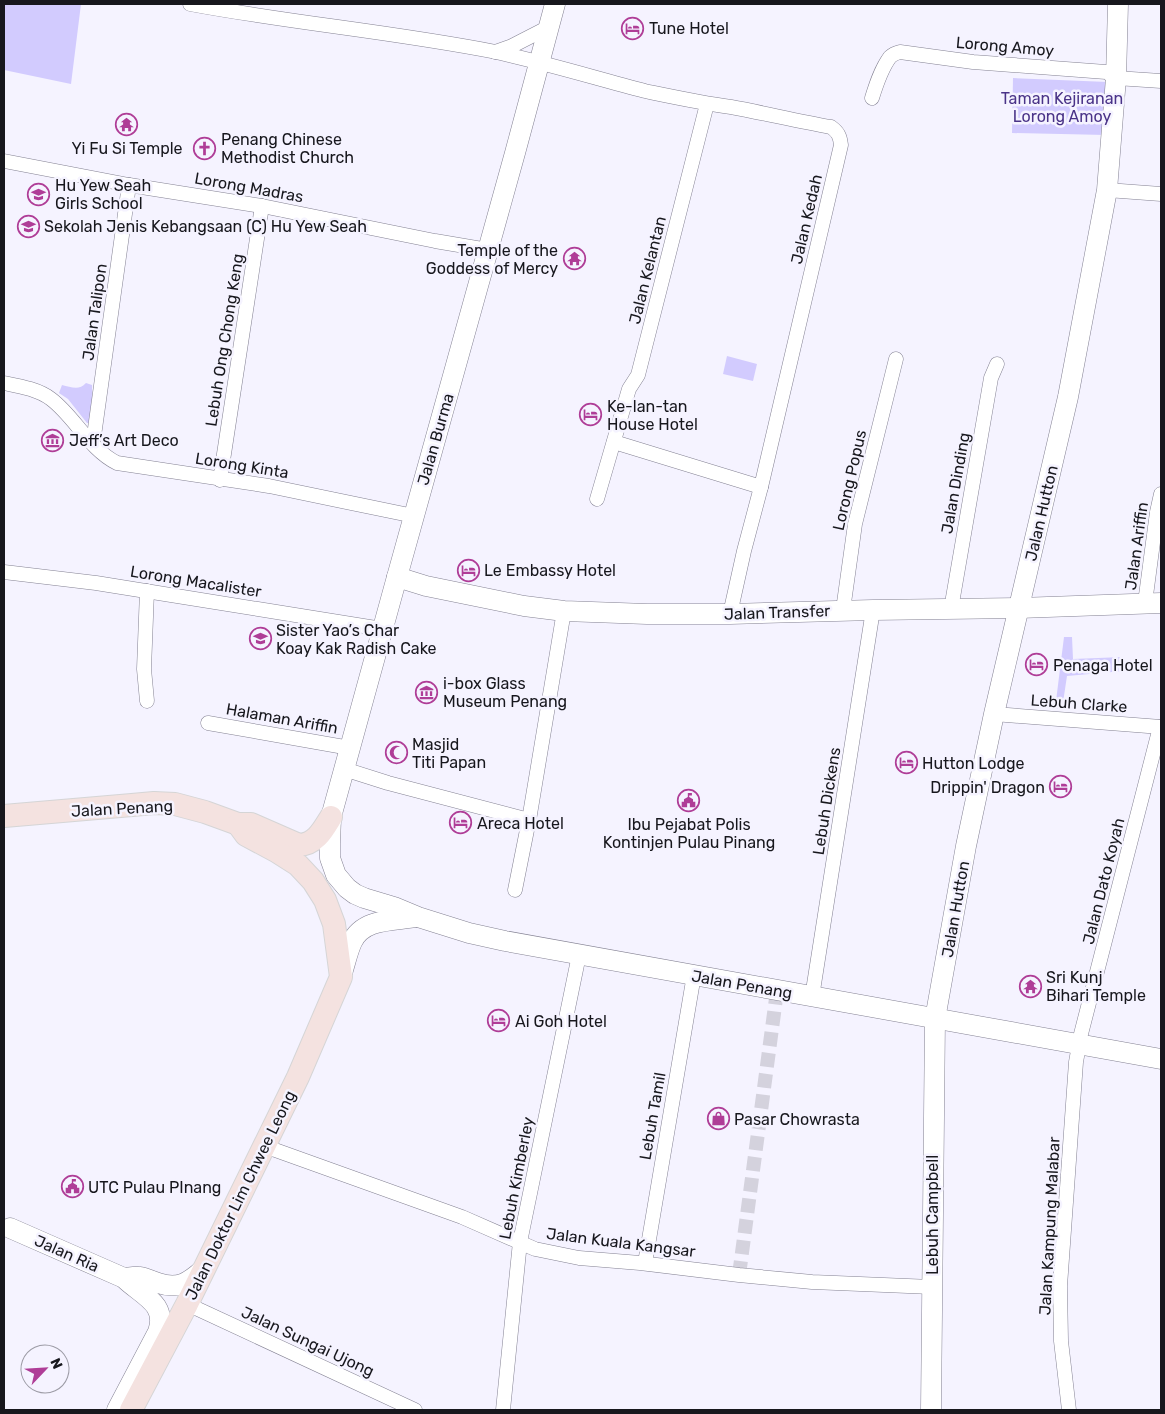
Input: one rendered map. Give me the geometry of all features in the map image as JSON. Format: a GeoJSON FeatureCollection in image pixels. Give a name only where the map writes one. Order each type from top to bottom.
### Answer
{"type":"FeatureCollection","features":[{"type":"Feature","properties":{"kind":"main road","name":"Jalan Burma"},"geometry":{"type":"LineString","coordinates":[[336,875],[330,858],[332,817],[344,769],[556,4]]}},
{"type":"Feature","properties":{"kind":"main road","name":"Jalan Hutton"},"geometry":{"type":"LineString","coordinates":[[935,1019],[966,846],[994,714],[1068,397],[1107,190],[1113,137],[1118,4]]}},
{"type":"Feature","properties":{"kind":"main road","name":"Jalan Transfer"},"geometry":{"type":"LineString","coordinates":[[396,577],[426,586],[524,606],[564,611],[647,614],[1019,608],[1153,603]]}},
{"type":"Feature","properties":{"kind":"main road","name":"Jalan Penang"},"geometry":{"type":"LineString","coordinates":[[4,816],[132,805],[175,804],[238,824],[251,824],[299,845],[316,838],[332,817]]}},
{"type":"Feature","properties":{"kind":"main road","name":"Jalan Penang"},"geometry":{"type":"LineString","coordinates":[[238,824],[246,835],[276,850],[298,865],[313,881],[326,900],[334,924],[341,977]]}},
{"type":"Feature","properties":{"kind":"main road","name":"Jalan Penang"},"geometry":{"type":"LineString","coordinates":[[336,875],[341,883],[355,894],[364,898],[469,933],[505,941],[1161,1058]]}},
{"type":"Feature","properties":{"kind":"main road"},"geometry":{"type":"LineString","coordinates":[[341,977],[352,941],[364,928],[382,921],[418,917]]}},
{"type":"Feature","properties":{"kind":"main road","name":"Jalan Doktor Lim Chwee Leong"},"geometry":{"type":"LineString","coordinates":[[131,1410],[187,1304],[298,1077],[341,977]]}},
{"type":"Feature","properties":{"kind":"main road","name":"Lebuh Campbell"},"geometry":{"type":"LineString","coordinates":[[931,1410],[935,1019]]}},
{"type":"Feature","properties":{"kind":"main road","name":"Jalan Ria"},"geometry":{"type":"LineString","coordinates":[[10,1228],[124,1278],[157,1308],[161,1318],[158,1332],[117,1410]]}},
{"type":"Feature","properties":{"kind":"main road","name":"Jalan Ria"},"geometry":{"type":"LineString","coordinates":[[124,1278],[139,1277],[169,1286],[177,1286],[193,1278],[204,1269]]}},
{"type":"Feature","properties":{"kind":"street","name":"Jalan Kedah"},"geometry":{"type":"LineString","coordinates":[[190,4],[348,27],[494,52],[645,90],[707,104],[830,127],[837,131],[840,136],[841,145],[730,614]]}},
{"type":"Feature","properties":{"kind":"street"},"geometry":{"type":"LineString","coordinates":[[494,52],[512,46],[549,28]]}},
{"type":"Feature","properties":{"kind":"street","name":"Lorong Amoy"},"geometry":{"type":"LineString","coordinates":[[872,98],[877,82],[890,57],[900,52],[973,62],[1106,72],[1116,78],[1161,81]]}},
{"type":"Feature","properties":{"kind":"street","name":"Jalan Kelantan"},"geometry":{"type":"LineString","coordinates":[[597,499],[629,389],[638,375],[707,104]]}},
{"type":"Feature","properties":{"kind":"street","name":"Lorong Madras"},"geometry":{"type":"LineString","coordinates":[[4,161],[129,185],[262,206],[488,250]]}},
{"type":"Feature","properties":{"kind":"street","name":"Jalan Talipon"},"geometry":{"type":"LineString","coordinates":[[93,443],[129,185]]}},
{"type":"Feature","properties":{"kind":"street"},"geometry":{"type":"LineString","coordinates":[[1107,190],[1161,194]]}},
{"type":"Feature","properties":{"kind":"street","name":"Lebuh Ong Chong Keng"},"geometry":{"type":"LineString","coordinates":[[220,480],[262,206]]}},
{"type":"Feature","properties":{"kind":"street","name":"Lorong Popus"},"geometry":{"type":"LineString","coordinates":[[843,610],[855,524],[896,359]]}},
{"type":"Feature","properties":{"kind":"street","name":"Jalan Dinding"},"geometry":{"type":"LineString","coordinates":[[951,609],[991,378],[997,364]]}},
{"type":"Feature","properties":{"kind":"street","name":"Lorong Kinta"},"geometry":{"type":"LineString","coordinates":[[4,383],[28,388],[51,398],[109,459],[117,463],[269,486],[414,516]]}},
{"type":"Feature","properties":{"kind":"street"},"geometry":{"type":"LineString","coordinates":[[614,442],[761,487]]}},
{"type":"Feature","properties":{"kind":"street","name":"Jalan Ariffin"},"geometry":{"type":"LineString","coordinates":[[1153,603],[1157,512],[1161,494]]}},
{"type":"Feature","properties":{"kind":"street","name":"Lorong Macalister"},"geometry":{"type":"LineString","coordinates":[[4,572],[96,582],[382,629]]}},
{"type":"Feature","properties":{"kind":"street"},"geometry":{"type":"LineString","coordinates":[[147,591],[144,669],[147,700]]}},
{"type":"Feature","properties":{"kind":"street","name":"Lebuh Dickens"},"geometry":{"type":"LineString","coordinates":[[812,997],[873,610]]}},
{"type":"Feature","properties":{"kind":"street"},"geometry":{"type":"LineString","coordinates":[[515,890],[529,820],[564,611]]}},
{"type":"Feature","properties":{"kind":"street","name":"Lebuh Clarke"},"geometry":{"type":"LineString","coordinates":[[994,714],[1161,727]]}},
{"type":"Feature","properties":{"kind":"street","name":"Halaman Ariffin"},"geometry":{"type":"LineString","coordinates":[[208,723],[350,748]]}},
{"type":"Feature","properties":{"kind":"street","name":"Jalan Dato Koyah"},"geometry":{"type":"LineString","coordinates":[[1079,1044],[1161,727]]}},
{"type":"Feature","properties":{"kind":"street"},"geometry":{"type":"LineString","coordinates":[[344,769],[529,820]]}},
{"type":"Feature","properties":{"kind":"street","name":"Lebuh Kimberley"},"geometry":{"type":"LineString","coordinates":[[503,1410],[520,1242],[579,955]]}},
{"type":"Feature","properties":{"kind":"street","name":"Lebuh Tamil"},"geometry":{"type":"LineString","coordinates":[[645,1263],[694,976]]}},
{"type":"Feature","properties":{"kind":"street","name":"Jalan Kampung Malabar"},"geometry":{"type":"LineString","coordinates":[[1069,1410],[1060,1341],[1060,1286],[1076,1062],[1079,1044]]}},
{"type":"Feature","properties":{"kind":"street","name":"Jalan Kuala Kangsar"},"geometry":{"type":"LineString","coordinates":[[264,1146],[462,1217],[536,1249],[579,1258],[645,1263],[739,1275],[812,1282],[932,1287]]}},
{"type":"Feature","properties":{"kind":"street","name":"Jalan Sungai Ujong"},"geometry":{"type":"LineString","coordinates":[[187,1304],[415,1410]]}},
{"type":"Feature","properties":{"kind":"green space"},"geometry":{"type":"Polygon","coordinates":[[[4,4],[81,4],[71,84],[4,70],[4,4]]]}},
{"type":"Feature","properties":{"kind":"green space","name":"Taman Kejiranan Lorong Amoy"},"geometry":{"type":"Polygon","coordinates":[[[1013,78],[1108,82],[1106,135],[1012,133],[1013,78]]]}},
{"type":"Feature","properties":{"kind":"green space"},"geometry":{"type":"Polygon","coordinates":[[[727,356],[757,364],[753,381],[723,374],[727,356]]]}},
{"type":"Feature","properties":{"kind":"green space"},"geometry":{"type":"Polygon","coordinates":[[[86,383],[92,385],[93,413],[90,423],[87,423],[68,399],[59,393],[62,385],[78,388],[86,383]]]}},
{"type":"Feature","properties":{"kind":"green space"},"geometry":{"type":"Polygon","coordinates":[[[1064,637],[1072,637],[1073,659],[1123,657],[1123,671],[1067,676],[1062,709],[1055,709],[1064,637]]]}},
{"type":"Feature","properties":{"kind":"tunnel"},"geometry":{"type":"LineString","coordinates":[[739,1275],[777,991]]}},
{"type":"Feature","properties":{"kind":"place","name":"Tune Hotel"},"geometry":{"type":"Point","coordinates":[633,28]}},
{"type":"Feature","properties":{"kind":"place","name":"Yi Fu Si Temple"},"geometry":{"type":"Point","coordinates":[127,124]}},
{"type":"Feature","properties":{"kind":"place","name":"Penang Chinese Methodist Church"},"geometry":{"type":"Point","coordinates":[205,148]}},
{"type":"Feature","properties":{"kind":"place","name":"Hu Yew Seah Girls School"},"geometry":{"type":"Point","coordinates":[39,194]}},
{"type":"Feature","properties":{"kind":"place","name":"Sekolah Jenis Kebangsaan (C) Hu Yew Seah"},"geometry":{"type":"Point","coordinates":[28,226]}},
{"type":"Feature","properties":{"kind":"place","name":"Temple of the Goddess of Mercy"},"geometry":{"type":"Point","coordinates":[574,259]}},
{"type":"Feature","properties":{"kind":"place","name":"Ke-lan-tan House Hotel"},"geometry":{"type":"Point","coordinates":[591,415]}},
{"type":"Feature","properties":{"kind":"place","name":"Jeff’s Art Deco"},"geometry":{"type":"Point","coordinates":[53,440]}},
{"type":"Feature","properties":{"kind":"place","name":"Le Embassy Hotel"},"geometry":{"type":"Point","coordinates":[468,570]}},
{"type":"Feature","properties":{"kind":"place","name":"Sister Yao’s Char Koay Kak Radish Cake"},"geometry":{"type":"Point","coordinates":[260,639]}},
{"type":"Feature","properties":{"kind":"place","name":"Penaga Hotel"},"geometry":{"type":"Point","coordinates":[1037,665]}},
{"type":"Feature","properties":{"kind":"place","name":"i-box Glass Museum Penang"},"geometry":{"type":"Point","coordinates":[427,692]}},
{"type":"Feature","properties":{"kind":"place","name":"Masjid Titi Papan"},"geometry":{"type":"Point","coordinates":[396,753]}},
{"type":"Feature","properties":{"kind":"place","name":"Hutton Lodge"},"geometry":{"type":"Point","coordinates":[906,763]}},
{"type":"Feature","properties":{"kind":"place","name":"Drippin' Dragon"},"geometry":{"type":"Point","coordinates":[1061,787]}},
{"type":"Feature","properties":{"kind":"place","name":"Ibu Pejabat Polis Kontinjen Pulau Pinang"},"geometry":{"type":"Point","coordinates":[689,800]}},
{"type":"Feature","properties":{"kind":"place","name":"Areca Hotel"},"geometry":{"type":"Point","coordinates":[461,823]}},
{"type":"Feature","properties":{"kind":"place","name":"Sri Kunj Bihari Temple"},"geometry":{"type":"Point","coordinates":[1030,986]}},
{"type":"Feature","properties":{"kind":"place","name":"Ai Goh Hotel"},"geometry":{"type":"Point","coordinates":[499,1021]}},
{"type":"Feature","properties":{"kind":"place","name":"Pasar Chowrasta"},"geometry":{"type":"Point","coordinates":[718,1119]}},
{"type":"Feature","properties":{"kind":"place","name":"UTC Pulau PInang"},"geometry":{"type":"Point","coordinates":[72,1187]}}]}
